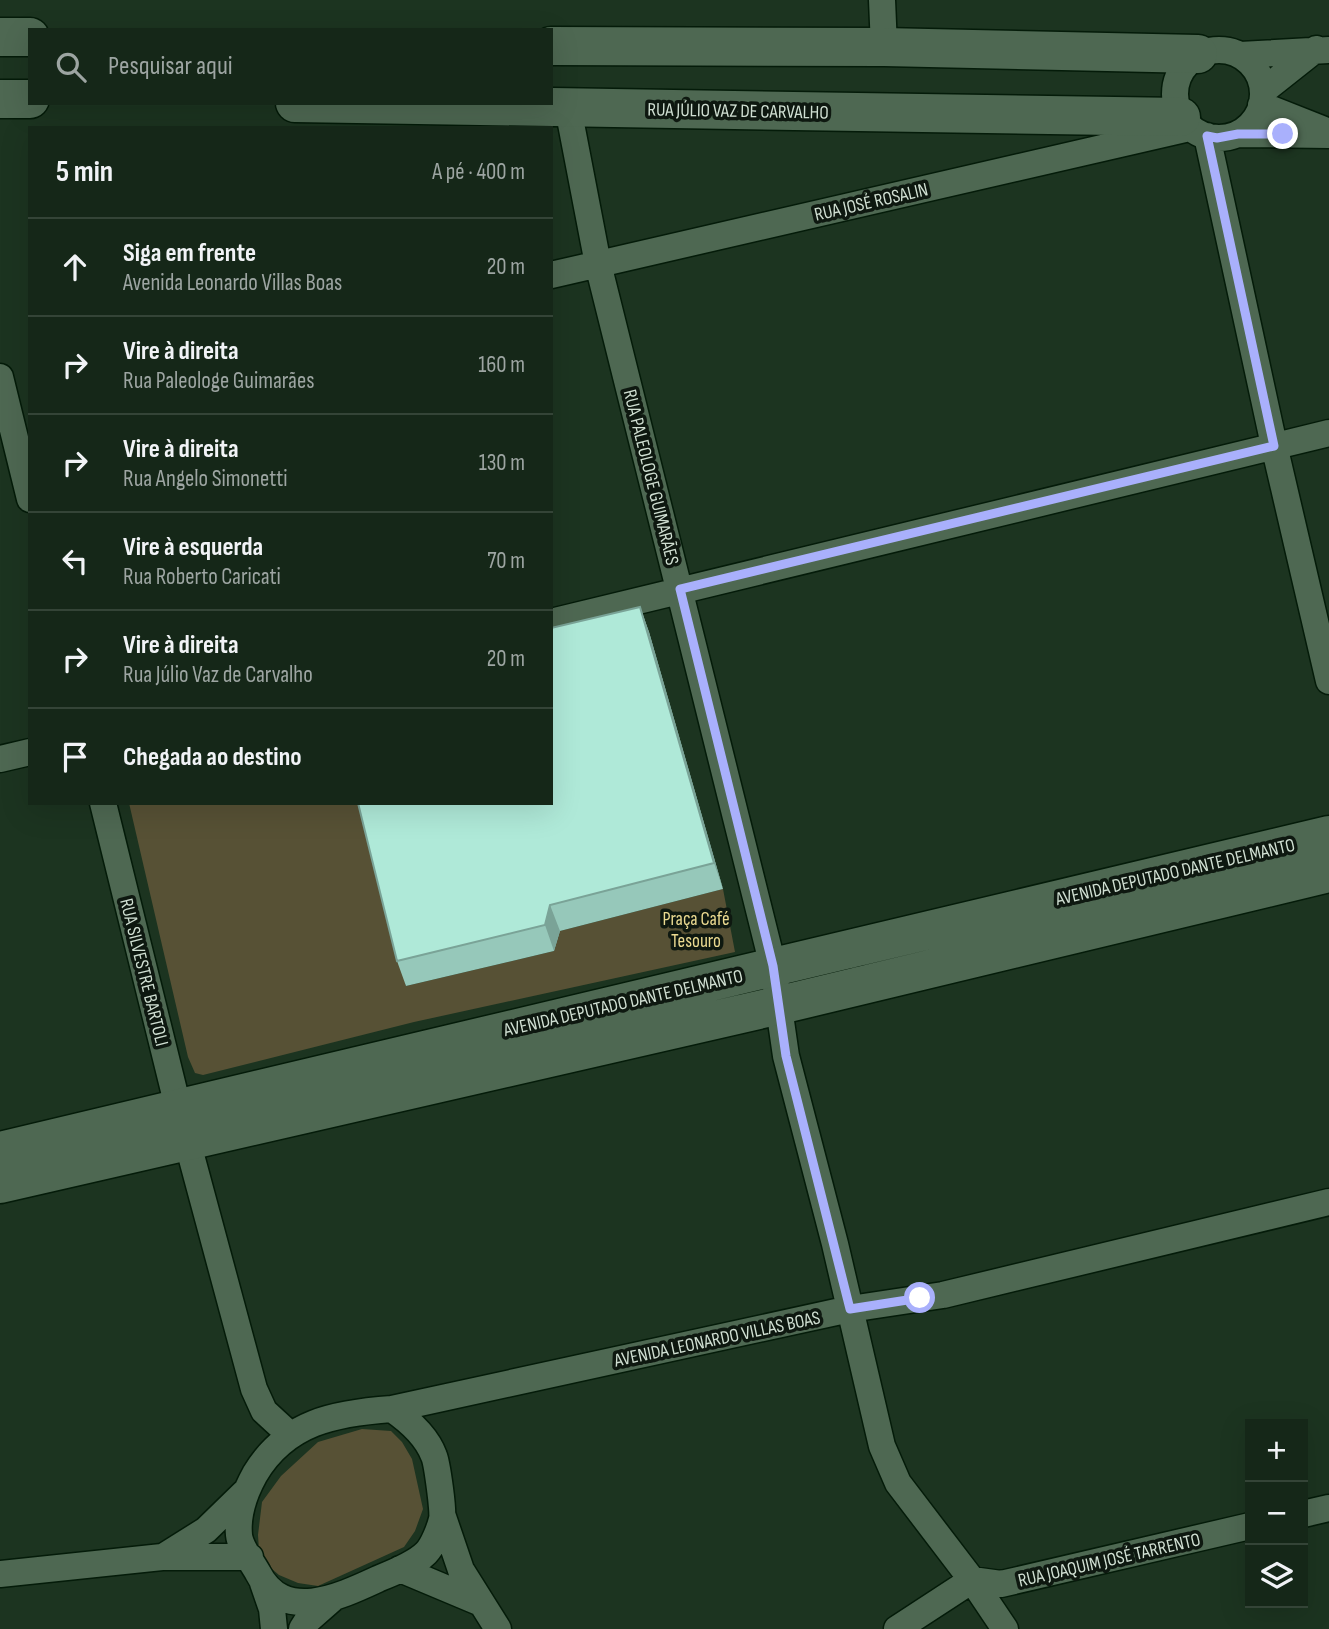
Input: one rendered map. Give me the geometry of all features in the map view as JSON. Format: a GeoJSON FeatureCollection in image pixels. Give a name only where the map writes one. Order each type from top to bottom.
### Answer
{"type":"FeatureCollection","features":[{"type":"Feature","properties":{"kind":"main road"},"geometry":{"type":"LineString","coordinates":[[0,37],[28,37]]}},
{"type":"Feature","properties":{"kind":"main road"},"geometry":{"type":"LineString","coordinates":[[553,46],[884,47],[1198,54]]}},
{"type":"Feature","properties":{"kind":"main road"},"geometry":{"type":"LineString","coordinates":[[0,99],[28,99]]}},
{"type":"Feature","properties":{"kind":"main road","name":"RUA JÚLIO VAZ DE CARVALHO"},"geometry":{"type":"LineString","coordinates":[[404,105],[1193,127]]}},
{"type":"Feature","properties":{"kind":"main road","name":"AVENIDA DEPUTADO DANTE DELMANTO"},"geometry":{"type":"LineString","coordinates":[[0,1184],[183,1124],[773,966],[1329,835]]}},
{"type":"Feature","properties":{"kind":"main road","name":"AVENIDA DEPUTADO DANTE DELMANTO"},"geometry":{"type":"LineString","coordinates":[[0,1151],[183,1124],[780,1005],[1329,873]]}},
{"type":"Feature","properties":{"kind":"street"},"geometry":{"type":"LineString","coordinates":[[882,0],[884,47]]}},
{"type":"Feature","properties":{"kind":"street"},"geometry":{"type":"LineString","coordinates":[[1238,134],[1257,117],[1262,98],[1256,70],[1240,55],[1227,50],[1198,54],[1187,63],[1179,75],[1175,103],[1193,127],[1274,446],[1329,681]]}},
{"type":"Feature","properties":{"kind":"street"},"geometry":{"type":"LineString","coordinates":[[1240,55],[1323,50]]}},
{"type":"Feature","properties":{"kind":"street"},"geometry":{"type":"LineString","coordinates":[[1262,98],[1323,50]]}},
{"type":"Feature","properties":{"kind":"street"},"geometry":{"type":"LineString","coordinates":[[1262,98],[1329,134]]}},
{"type":"Feature","properties":{"kind":"street","name":"RUA PALEOLOGE GUIMARÃES"},"geometry":{"type":"LineString","coordinates":[[568,108],[598,264],[773,966],[786,1056],[882,1446],[898,1483],[972,1580],[1005,1629]]}},
{"type":"Feature","properties":{"kind":"street"},"geometry":{"type":"LineString","coordinates":[[1193,127],[1217,138],[1238,134],[1329,134]]}},
{"type":"Feature","properties":{"kind":"street","name":"RUA JOSÉ ROSALIN"},"geometry":{"type":"LineString","coordinates":[[553,275],[1193,127]]}},
{"type":"Feature","properties":{"kind":"street"},"geometry":{"type":"LineString","coordinates":[[0,377],[13,407],[28,488]]}},
{"type":"Feature","properties":{"kind":"street"},"geometry":{"type":"LineString","coordinates":[[553,621],[1329,433]]}},
{"type":"Feature","properties":{"kind":"street"},"geometry":{"type":"LineString","coordinates":[[0,759],[28,752]]}},
{"type":"Feature","properties":{"kind":"street","name":"RUA SILVESTRE BARTOLI"},"geometry":{"type":"LineString","coordinates":[[103,805],[183,1124]]}},
{"type":"Feature","properties":{"kind":"street"},"geometry":{"type":"LineString","coordinates":[[183,1124],[254,1389],[264,1411],[289,1434]]}},
{"type":"Feature","properties":{"kind":"street","name":"AVENIDA LEONARDO VILLAS BOAS"},"geometry":{"type":"LineString","coordinates":[[392,1409],[850,1309],[943,1295],[1329,1202]]}},
{"type":"Feature","properties":{"kind":"street"},"geometry":{"type":"LineString","coordinates":[[162,1557],[206,1530],[244,1493],[267,1454],[289,1434],[316,1422],[392,1409],[411,1422],[434,1456],[443,1517],[461,1570],[498,1629]]}},
{"type":"Feature","properties":{"kind":"street"},"geometry":{"type":"LineString","coordinates":[[244,1493],[239,1536],[263,1583],[272,1609],[274,1629]]}},
{"type":"Feature","properties":{"kind":"street"},"geometry":{"type":"LineString","coordinates":[[1308,1513],[1329,1508]]}},
{"type":"Feature","properties":{"kind":"street"},"geometry":{"type":"LineString","coordinates":[[263,1583],[277,1595],[307,1604],[332,1599],[400,1569],[427,1552],[443,1517]]}},
{"type":"Feature","properties":{"kind":"street","name":"RUA JOAQUIM JOSÉ TARRENTO"},"geometry":{"type":"LineString","coordinates":[[972,1580],[1001,1584],[1245,1527]]}},
{"type":"Feature","properties":{"kind":"street"},"geometry":{"type":"LineString","coordinates":[[0,1574],[162,1557],[250,1557]]}},
{"type":"Feature","properties":{"kind":"street"},"geometry":{"type":"LineString","coordinates":[[400,1569],[481,1603]]}},
{"type":"Feature","properties":{"kind":"street"},"geometry":{"type":"LineString","coordinates":[[897,1629],[972,1580]]}},
{"type":"Feature","properties":{"kind":"street"},"geometry":{"type":"LineString","coordinates":[[302,1629],[307,1621],[332,1599]]}},
{"type":"Feature","properties":{"kind":"green space","name":"Praça Café Tesouro"},"geometry":{"type":"Polygon","coordinates":[[[129,805],[361,805],[406,986],[554,951],[560,931],[723,889],[735,952],[414,1022],[203,1075],[195,1073],[188,1057],[129,805]]]}},
{"type":"Feature","properties":{"kind":"green space"},"geometry":{"type":"Polygon","coordinates":[[[362,1429],[391,1431],[402,1442],[412,1459],[423,1509],[415,1531],[404,1547],[318,1586],[298,1583],[279,1575],[266,1564],[259,1550],[262,1502],[281,1476],[318,1442],[362,1429]]]}},
{"type":"Feature","properties":{"kind":"building"},"geometry":{"type":"Polygon","coordinates":[[[640,607],[714,863],[550,905],[545,925],[397,961],[358,805],[553,805],[553,628],[640,607]]]}},
{"type":"Feature","properties":{"kind":"route"},"geometry":{"type":"LineString","coordinates":[[920,1298],[850,1309],[786,1056],[773,966],[680,589],[1274,446],[1207,136],[1217,138],[1238,134],[1283,134]]}}]}
